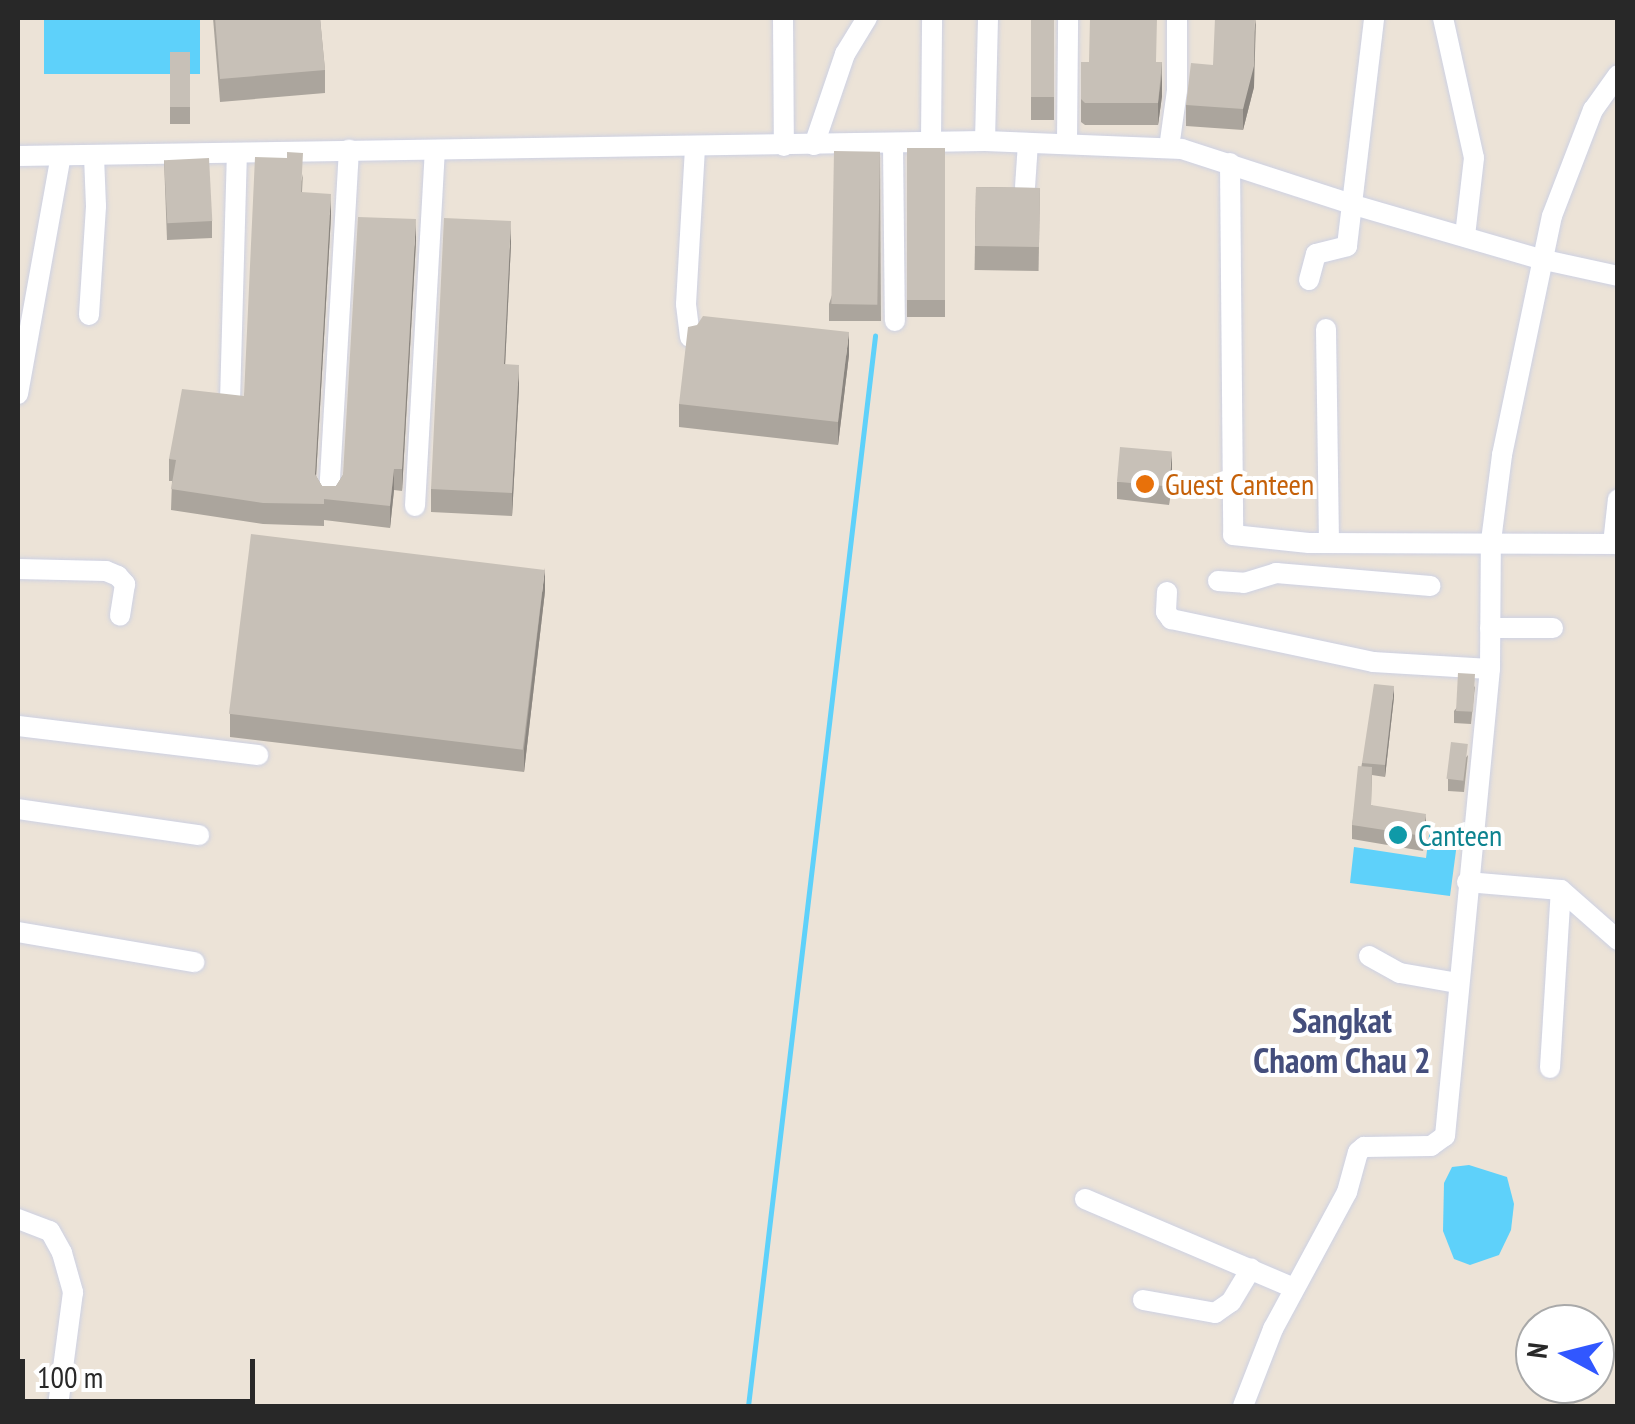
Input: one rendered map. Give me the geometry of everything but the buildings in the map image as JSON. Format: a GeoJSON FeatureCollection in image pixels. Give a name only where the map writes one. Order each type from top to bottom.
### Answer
{"type":"FeatureCollection","features":[{"type":"Feature","properties":{"kind":"street"},"geometry":{"type":"LineString","coordinates":[[783,18],[784,146]]}},
{"type":"Feature","properties":{"kind":"street"},"geometry":{"type":"LineString","coordinates":[[814,145],[845,54],[867,18]]}},
{"type":"Feature","properties":{"kind":"street"},"geometry":{"type":"LineString","coordinates":[[931,142],[932,18]]}},
{"type":"Feature","properties":{"kind":"street"},"geometry":{"type":"LineString","coordinates":[[985,140],[988,18]]}},
{"type":"Feature","properties":{"kind":"street"},"geometry":{"type":"LineString","coordinates":[[1067,144],[1068,18]]}},
{"type":"Feature","properties":{"kind":"street"},"geometry":{"type":"LineString","coordinates":[[1169,148],[1176,90],[1177,18]]}},
{"type":"Feature","properties":{"kind":"street"},"geometry":{"type":"LineString","coordinates":[[1309,280],[1316,254],[1347,246],[1374,18]]}},
{"type":"Feature","properties":{"kind":"street"},"geometry":{"type":"LineString","coordinates":[[1443,18],[1474,158],[1464,236]]}},
{"type":"Feature","properties":{"kind":"street"},"geometry":{"type":"LineString","coordinates":[[1242,1406],[1294,1288],[1347,1192],[1358,1152],[1364,1147],[1431,1146],[1444,1136],[1490,669],[1491,541],[1502,456],[1540,259],[1593,110],[1616,80]]}},
{"type":"Feature","properties":{"kind":"street"},"geometry":{"type":"LineString","coordinates":[[18,156],[694,148],[985,140],[1169,148],[1230,163],[1354,206],[1540,259],[1618,276]]}},
{"type":"Feature","properties":{"kind":"street"},"geometry":{"type":"LineString","coordinates":[[1025,187],[1028,142]]}},
{"type":"Feature","properties":{"kind":"street"},"geometry":{"type":"LineString","coordinates":[[894,144],[895,321]]}},
{"type":"Feature","properties":{"kind":"street"},"geometry":{"type":"LineString","coordinates":[[690,337],[686,304],[694,148]]}},
{"type":"Feature","properties":{"kind":"street"},"geometry":{"type":"LineString","coordinates":[[329,496],[349,150]]}},
{"type":"Feature","properties":{"kind":"street"},"geometry":{"type":"LineString","coordinates":[[415,506],[436,150]]}},
{"type":"Feature","properties":{"kind":"street"},"geometry":{"type":"LineString","coordinates":[[230,401],[237,153]]}},
{"type":"Feature","properties":{"kind":"street"},"geometry":{"type":"LineString","coordinates":[[18,394],[61,156]]}},
{"type":"Feature","properties":{"kind":"street"},"geometry":{"type":"LineString","coordinates":[[89,315],[96,206],[94,156]]}},
{"type":"Feature","properties":{"kind":"street"},"geometry":{"type":"LineString","coordinates":[[1230,163],[1230,526],[1238,538],[1319,543],[1615,544],[1618,499]]}},
{"type":"Feature","properties":{"kind":"street"},"geometry":{"type":"LineString","coordinates":[[1310,574],[1319,543],[1326,329]]}},
{"type":"Feature","properties":{"kind":"street"},"geometry":{"type":"LineString","coordinates":[[18,569],[106,571],[118,576],[125,584],[120,616]]}},
{"type":"Feature","properties":{"kind":"street"},"geometry":{"type":"LineString","coordinates":[[1218,581],[1244,583],[1276,573],[1430,586]]}},
{"type":"Feature","properties":{"kind":"street"},"geometry":{"type":"LineString","coordinates":[[1166,592],[1166,612],[1171,619],[1372,662],[1490,669]]}},
{"type":"Feature","properties":{"kind":"street"},"geometry":{"type":"LineString","coordinates":[[1490,628],[1553,628]]}},
{"type":"Feature","properties":{"kind":"street"},"geometry":{"type":"LineString","coordinates":[[18,726],[258,755]]}},
{"type":"Feature","properties":{"kind":"street"},"geometry":{"type":"LineString","coordinates":[[18,809],[199,835]]}},
{"type":"Feature","properties":{"kind":"street"},"geometry":{"type":"LineString","coordinates":[[1468,882],[1561,890],[1618,940]]}},
{"type":"Feature","properties":{"kind":"street"},"geometry":{"type":"LineString","coordinates":[[1550,1068],[1561,890]]}},
{"type":"Feature","properties":{"kind":"street"},"geometry":{"type":"LineString","coordinates":[[18,932],[194,962]]}},
{"type":"Feature","properties":{"kind":"street"},"geometry":{"type":"LineString","coordinates":[[1369,956],[1400,974],[1458,984]]}},
{"type":"Feature","properties":{"kind":"street"},"geometry":{"type":"LineString","coordinates":[[1085,1200],[1294,1288]]}},
{"type":"Feature","properties":{"kind":"street"},"geometry":{"type":"LineString","coordinates":[[18,1219],[50,1231],[62,1253],[73,1292],[58,1406]]}},
{"type":"Feature","properties":{"kind":"street"},"geometry":{"type":"LineString","coordinates":[[1143,1300],[1215,1313],[1231,1302],[1251,1269]]}},
{"type":"Feature","properties":{"kind":"water"},"geometry":{"type":"Polygon","coordinates":[[[44,18],[200,18],[200,74],[44,74],[44,18]]]}},
{"type":"Feature","properties":{"kind":"water"},"geometry":{"type":"Polygon","coordinates":[[[1430,828],[1459,828],[1450,896],[1350,883],[1354,847],[1426,858],[1430,828]]]}},
{"type":"Feature","properties":{"kind":"water"},"geometry":{"type":"Polygon","coordinates":[[[1469,1165],[1507,1177],[1514,1204],[1511,1230],[1499,1255],[1470,1265],[1454,1259],[1443,1231],[1444,1183],[1452,1167],[1469,1165]]]}},
{"type":"Feature","properties":{"kind":"waterway"},"geometry":{"type":"LineString","coordinates":[[748,1406],[875,336]]}},
{"type":"Feature","properties":{"kind":"place","name":"Guest Canteen"},"geometry":{"type":"Point","coordinates":[1145,484]}},
{"type":"Feature","properties":{"kind":"place","name":"Canteen"},"geometry":{"type":"Point","coordinates":[1398,835]}},
{"type":"Feature","properties":{"kind":"district","name":"Sangkat Chaom Chau 2"},"geometry":{"type":"Point","coordinates":[1342,1040]}}]}
